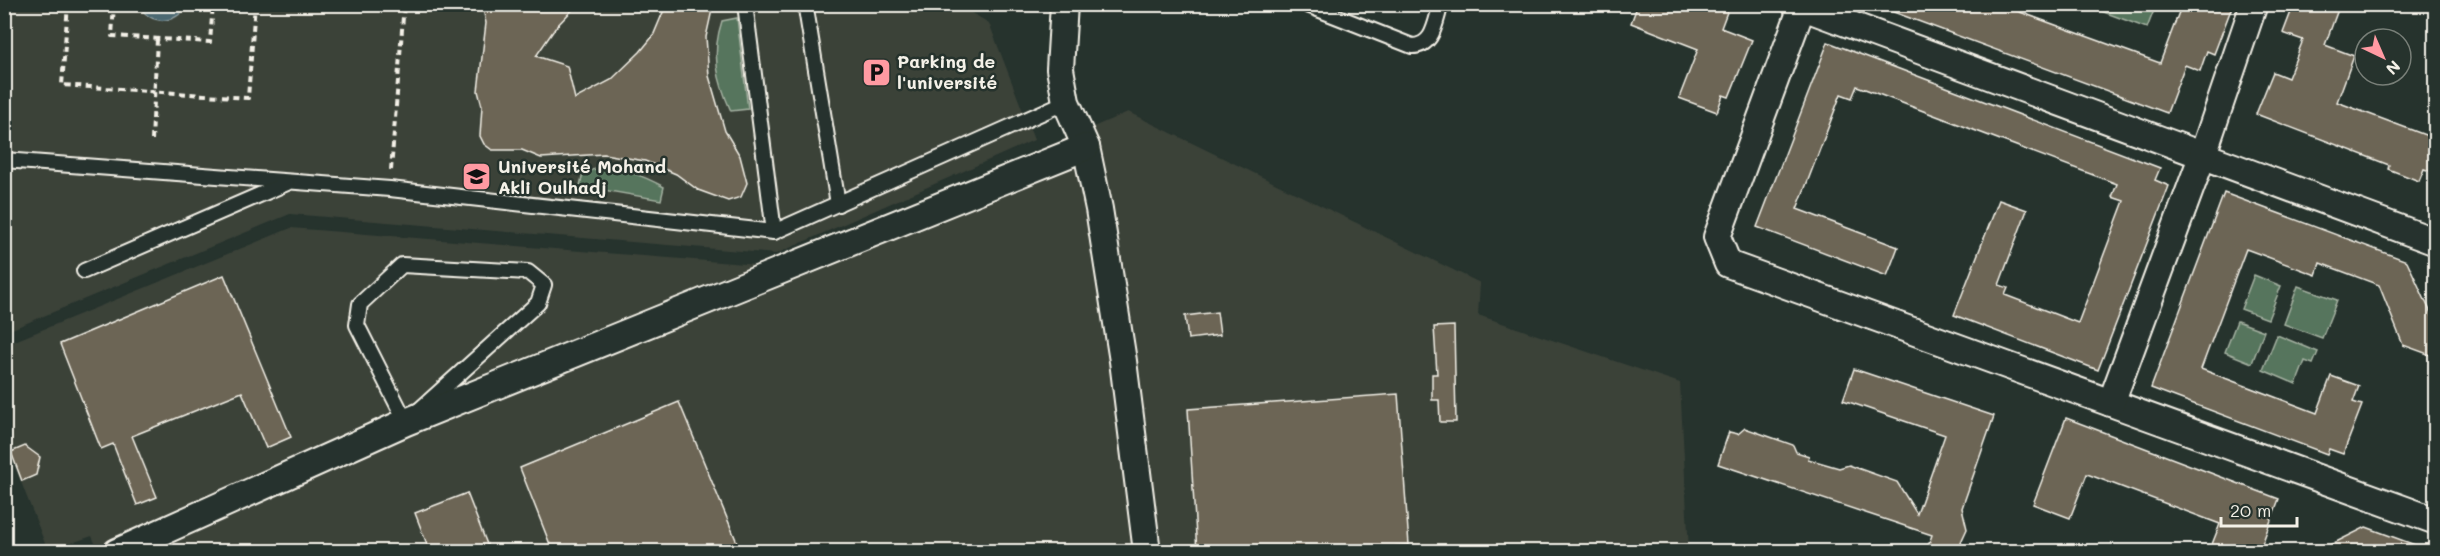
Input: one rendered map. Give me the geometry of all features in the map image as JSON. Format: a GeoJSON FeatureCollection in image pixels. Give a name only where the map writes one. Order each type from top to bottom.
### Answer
{"type":"FeatureCollection","features":[{"type":"Feature","properties":{"kind":"street"},"geometry":{"type":"LineString","coordinates":[[1064,4],[1060,69],[1066,102],[1086,147],[1099,209],[1123,361],[1147,552]]}},
{"type":"Feature","properties":{"kind":"street"},"geometry":{"type":"LineString","coordinates":[[2111,404],[2202,157],[2254,4]]}},
{"type":"Feature","properties":{"kind":"street"},"geometry":{"type":"LineString","coordinates":[[2436,242],[2202,157],[1842,12],[1798,6],[1717,237],[1728,264],[2436,521]]}},
{"type":"Feature","properties":{"kind":"street"},"geometry":{"type":"LineString","coordinates":[[117,552],[406,422],[1086,147]]}},
{"type":"Feature","properties":{"kind":"lane"},"geometry":{"type":"LineString","coordinates":[[745,4],[774,232]]}},
{"type":"Feature","properties":{"kind":"lane"},"geometry":{"type":"LineString","coordinates":[[1305,4],[1412,46],[1422,46],[1429,40],[1441,4]]}},
{"type":"Feature","properties":{"kind":"lane"},"geometry":{"type":"LineString","coordinates":[[806,9],[838,204]]}},
{"type":"Feature","properties":{"kind":"lane"},"geometry":{"type":"LineString","coordinates":[[4,160],[390,189],[774,232],[1066,102]]}},
{"type":"Feature","properties":{"kind":"lane"},"geometry":{"type":"LineString","coordinates":[[84,270],[289,182]]}},
{"type":"Feature","properties":{"kind":"lane"},"geometry":{"type":"LineString","coordinates":[[402,265],[528,272],[544,285],[538,303],[406,422],[357,325],[360,304],[402,265]]}},
{"type":"Feature","properties":{"kind":"path"},"geometry":{"type":"LineString","coordinates":[[68,4],[62,85],[248,98],[255,4]]}},
{"type":"Feature","properties":{"kind":"path"},"geometry":{"type":"LineString","coordinates":[[114,4],[112,36],[210,42],[213,4]]}},
{"type":"Feature","properties":{"kind":"path"},"geometry":{"type":"LineString","coordinates":[[377,4],[457,9]]}},
{"type":"Feature","properties":{"kind":"path"},"geometry":{"type":"LineString","coordinates":[[390,189],[404,5]]}},
{"type":"Feature","properties":{"kind":"path"},"geometry":{"type":"LineString","coordinates":[[152,140],[157,39]]}},
{"type":"Feature","properties":{"kind":"shaded area","name":"Université Mohand Akli Oulhadj"},"geometry":{"type":"Polygon","coordinates":[[[5,5],[958,5],[989,23],[1034,140],[776,254],[290,214],[5,332],[5,5]]]}},
{"type":"Feature","properties":{"kind":"shaded area"},"geometry":{"type":"Polygon","coordinates":[[[1128,112],[1480,283],[1478,315],[1680,383],[1689,551],[99,552],[92,536],[48,551],[5,441],[5,345],[291,228],[770,266],[1128,112]]]}},
{"type":"Feature","properties":{"kind":"green space"},"geometry":{"type":"Polygon","coordinates":[[[2094,4],[2156,5],[2147,28],[2093,8],[2094,4]]]}},
{"type":"Feature","properties":{"kind":"green space"},"geometry":{"type":"Polygon","coordinates":[[[737,18],[748,109],[731,111],[719,78],[716,56],[722,21],[737,18]]]}},
{"type":"Feature","properties":{"kind":"green space"},"geometry":{"type":"Polygon","coordinates":[[[600,168],[625,171],[664,187],[661,200],[580,186],[583,172],[600,168]]]}},
{"type":"Feature","properties":{"kind":"green space"},"geometry":{"type":"Polygon","coordinates":[[[2254,275],[2281,286],[2268,319],[2241,309],[2254,275]]]}},
{"type":"Feature","properties":{"kind":"green space"},"geometry":{"type":"Polygon","coordinates":[[[2298,286],[2337,300],[2322,338],[2284,324],[2298,286]]]}},
{"type":"Feature","properties":{"kind":"green space"},"geometry":{"type":"Polygon","coordinates":[[[2237,321],[2264,331],[2252,363],[2225,352],[2237,321]]]}},
{"type":"Feature","properties":{"kind":"green space"},"geometry":{"type":"Polygon","coordinates":[[[2277,335],[2318,352],[2313,364],[2305,361],[2296,384],[2263,370],[2277,335]]]}},
{"type":"Feature","properties":{"kind":"water"},"geometry":{"type":"Polygon","coordinates":[[[139,5],[187,5],[182,12],[170,19],[156,20],[144,12],[139,5]]]}},
{"type":"Feature","properties":{"kind":"building"},"geometry":{"type":"Polygon","coordinates":[[[482,4],[578,4],[556,27],[536,56],[567,66],[575,99],[611,80],[640,52],[653,36],[666,5],[712,10],[706,37],[709,76],[725,131],[740,156],[747,183],[741,197],[728,201],[698,190],[676,174],[645,161],[604,154],[541,158],[522,150],[492,150],[484,144],[480,136],[482,106],[478,91],[486,23],[482,4]]]}},
{"type":"Feature","properties":{"kind":"building"},"geometry":{"type":"Polygon","coordinates":[[[1638,4],[1730,4],[1721,28],[1752,40],[1729,97],[1723,95],[1717,112],[1679,98],[1698,49],[1631,23],[1638,4]]]}},
{"type":"Feature","properties":{"kind":"building"},"geometry":{"type":"Polygon","coordinates":[[[1881,4],[1998,4],[2160,63],[2182,4],[2233,4],[2214,54],[2207,51],[2200,71],[2185,65],[2167,113],[1880,7],[1881,4]]]}},
{"type":"Feature","properties":{"kind":"building"},"geometry":{"type":"Polygon","coordinates":[[[2294,4],[2340,4],[2325,45],[2353,56],[2353,59],[2337,102],[2436,139],[2436,173],[2424,169],[2419,181],[2388,169],[2389,165],[2256,114],[2273,72],[2288,78],[2303,40],[2283,33],[2294,4]]]}},
{"type":"Feature","properties":{"kind":"building"},"geometry":{"type":"Polygon","coordinates":[[[1828,42],[2160,168],[2155,180],[2169,186],[2098,370],[1954,315],[1999,200],[2027,210],[1999,285],[2008,288],[2005,295],[2078,323],[2124,201],[2112,197],[2117,184],[1857,86],[1852,98],[1841,94],[1797,209],[1898,247],[1887,276],[1757,227],[1828,42]]]}},
{"type":"Feature","properties":{"kind":"building"},"geometry":{"type":"Polygon","coordinates":[[[2224,193],[2407,261],[2436,324],[2436,357],[2403,345],[2379,285],[2320,263],[2316,275],[2246,249],[2201,369],[2317,413],[2331,376],[2359,386],[2353,402],[2362,405],[2343,454],[2329,449],[2327,454],[2151,388],[2224,193]]]}},
{"type":"Feature","properties":{"kind":"building"},"geometry":{"type":"Polygon","coordinates":[[[224,275],[291,437],[266,448],[242,392],[132,436],[157,497],[137,505],[113,444],[101,449],[60,344],[224,275]]]}},
{"type":"Feature","properties":{"kind":"building"},"geometry":{"type":"Polygon","coordinates":[[[1217,312],[1220,335],[1188,339],[1185,316],[1217,312]]]}},
{"type":"Feature","properties":{"kind":"building"},"geometry":{"type":"Polygon","coordinates":[[[1454,326],[1456,422],[1440,422],[1439,400],[1432,400],[1432,374],[1437,374],[1434,327],[1454,326]]]}},
{"type":"Feature","properties":{"kind":"building"},"geometry":{"type":"Polygon","coordinates":[[[1854,369],[1994,416],[1962,508],[1967,529],[1961,542],[1965,552],[1926,552],[1932,535],[1718,464],[1729,432],[1738,434],[1745,428],[1793,445],[1796,452],[1809,456],[1808,459],[1839,468],[1849,465],[1897,482],[1917,514],[1945,435],[1843,400],[1854,369]]]}},
{"type":"Feature","properties":{"kind":"building"},"geometry":{"type":"Polygon","coordinates":[[[1398,394],[1409,545],[1396,546],[1396,552],[1197,552],[1188,409],[1398,394]]]}},
{"type":"Feature","properties":{"kind":"building"},"geometry":{"type":"Polygon","coordinates":[[[679,402],[741,552],[553,552],[520,468],[679,402]]]}},
{"type":"Feature","properties":{"kind":"building"},"geometry":{"type":"Polygon","coordinates":[[[2066,418],[2279,499],[2259,552],[2209,552],[2220,524],[2087,474],[2070,518],[2033,504],[2066,418]]]}},
{"type":"Feature","properties":{"kind":"building"},"geometry":{"type":"Polygon","coordinates":[[[25,446],[40,457],[36,475],[22,481],[11,452],[25,446]]]}},
{"type":"Feature","properties":{"kind":"building"},"geometry":{"type":"Polygon","coordinates":[[[467,493],[490,552],[430,552],[415,513],[467,493]]]}},
{"type":"Feature","properties":{"kind":"building"},"geometry":{"type":"Polygon","coordinates":[[[2366,527],[2426,549],[2426,552],[2316,552],[2366,527]]]}},
{"type":"Feature","properties":{"kind":"place","name":"Parking de l'université"},"geometry":{"type":"Point","coordinates":[876,72]}},
{"type":"Feature","properties":{"kind":"place","name":"Université Mohand Akli Oulhadj"},"geometry":{"type":"Point","coordinates":[477,177]}}]}
